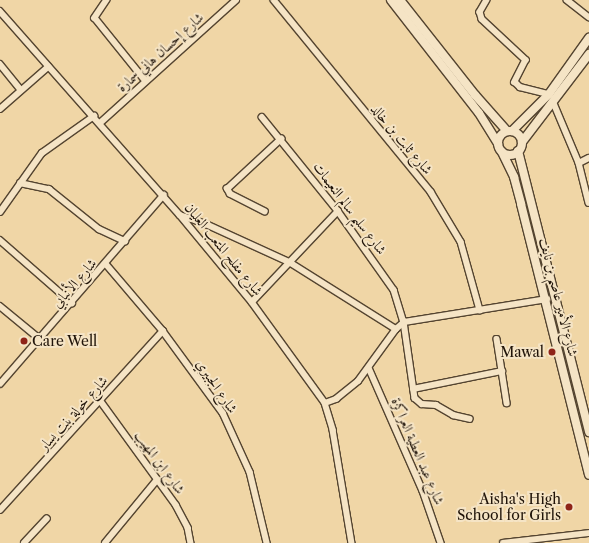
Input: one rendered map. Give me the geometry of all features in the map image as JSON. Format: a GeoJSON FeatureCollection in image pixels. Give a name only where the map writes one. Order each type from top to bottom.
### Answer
{"type":"FeatureCollection","features":[{"type":"Feature","properties":{"kind":"main road","name":"شارع الأمير عاصم بن نايف"},"geometry":{"type":"LineString","coordinates":[[391,0],[469,100],[502,150],[514,177],[547,298],[589,475]]}},
{"type":"Feature","properties":{"kind":"main road"},"geometry":{"type":"LineString","coordinates":[[400,0],[474,95],[510,131],[518,135],[522,142]]}},
{"type":"Feature","properties":{"kind":"main road"},"geometry":{"type":"LineString","coordinates":[[589,38],[551,97],[522,142],[518,151],[502,150],[499,137],[510,131],[551,97],[589,54]]}},
{"type":"Feature","properties":{"kind":"main road","name":"شارع الأمير عاصم بن نايف"},"geometry":{"type":"LineString","coordinates":[[518,151],[589,432]]}},
{"type":"Feature","properties":{"kind":"street"},"geometry":{"type":"LineString","coordinates":[[108,0],[95,18],[145,80]]}},
{"type":"Feature","properties":{"kind":"street","name":"شارع إحسان هاني سمارة"},"geometry":{"type":"LineString","coordinates":[[100,123],[145,80],[236,0]]}},
{"type":"Feature","properties":{"kind":"street","name":"شارع ثابت بن خالد"},"geometry":{"type":"LineString","coordinates":[[274,0],[431,192],[460,242],[480,310]]}},
{"type":"Feature","properties":{"kind":"street"},"geometry":{"type":"LineString","coordinates":[[487,0],[480,12],[482,19],[526,60],[516,79],[516,84],[551,97],[579,163],[589,203]]}},
{"type":"Feature","properties":{"kind":"street"},"geometry":{"type":"LineString","coordinates":[[567,0],[589,17]]}},
{"type":"Feature","properties":{"kind":"street","name":"شارع مفلح المتعب العليان"},"geometry":{"type":"LineString","coordinates":[[0,11],[48,67],[164,195],[252,302],[325,403],[334,430],[352,543]]}},
{"type":"Feature","properties":{"kind":"street"},"geometry":{"type":"LineString","coordinates":[[0,64],[20,90]]}},
{"type":"Feature","properties":{"kind":"street"},"geometry":{"type":"LineString","coordinates":[[0,109],[48,67]]}},
{"type":"Feature","properties":{"kind":"street"},"geometry":{"type":"LineString","coordinates":[[0,212],[42,153],[94,116]]}},
{"type":"Feature","properties":{"kind":"street","name":"شارع سليم سالم النعيمات"},"geometry":{"type":"LineString","coordinates":[[262,117],[338,212],[394,290],[404,322],[413,389]]}},
{"type":"Feature","properties":{"kind":"street"},"geometry":{"type":"LineString","coordinates":[[265,212],[230,194],[227,189],[281,139]]}},
{"type":"Feature","properties":{"kind":"street"},"geometry":{"type":"LineString","coordinates":[[579,163],[589,158]]}},
{"type":"Feature","properties":{"kind":"street"},"geometry":{"type":"LineString","coordinates":[[20,183],[49,189],[99,229],[125,241]]}},
{"type":"Feature","properties":{"kind":"street","name":"شارع الأنبابي"},"geometry":{"type":"LineString","coordinates":[[0,384],[106,264],[164,195]]}},
{"type":"Feature","properties":{"kind":"street"},"geometry":{"type":"LineString","coordinates":[[252,302],[338,212]]}},
{"type":"Feature","properties":{"kind":"street"},"geometry":{"type":"LineString","coordinates":[[180,215],[206,224],[290,263],[396,329]]}},
{"type":"Feature","properties":{"kind":"street"},"geometry":{"type":"LineString","coordinates":[[0,240],[72,303]]}},
{"type":"Feature","properties":{"kind":"street","name":"شارع الجبيري"},"geometry":{"type":"LineString","coordinates":[[106,264],[163,331],[223,414],[250,472],[267,543]]}},
{"type":"Feature","properties":{"kind":"street"},"geometry":{"type":"LineString","coordinates":[[325,403],[346,392],[370,368],[396,329],[404,322],[547,298]]}},
{"type":"Feature","properties":{"kind":"street"},"geometry":{"type":"LineString","coordinates":[[0,306],[40,339]]}},
{"type":"Feature","properties":{"kind":"street","name":"شارع خولة بنت يسار"},"geometry":{"type":"LineString","coordinates":[[0,510],[163,331]]}},
{"type":"Feature","properties":{"kind":"street"},"geometry":{"type":"LineString","coordinates":[[497,340],[507,402]]}},
{"type":"Feature","properties":{"kind":"street","name":"شارع عبد العطية العراكزة"},"geometry":{"type":"LineString","coordinates":[[370,368],[423,491],[441,543]]}},
{"type":"Feature","properties":{"kind":"street"},"geometry":{"type":"LineString","coordinates":[[470,419],[453,415],[436,405],[419,403],[415,398],[413,389],[502,371]]}},
{"type":"Feature","properties":{"kind":"street","name":"شارع ابن المهيب"},"geometry":{"type":"LineString","coordinates":[[100,400],[182,517],[191,543]]}},
{"type":"Feature","properties":{"kind":"street"},"geometry":{"type":"LineString","coordinates":[[105,543],[157,480]]}},
{"type":"Feature","properties":{"kind":"street"},"geometry":{"type":"LineString","coordinates":[[24,543],[46,519]]}},
{"type":"Feature","properties":{"kind":"street"},"geometry":{"type":"LineString","coordinates":[[503,543],[589,533]]}},
{"type":"Feature","properties":{"kind":"place","name":"Care Well"},"geometry":{"type":"Point","coordinates":[24,341]}},
{"type":"Feature","properties":{"kind":"place","name":"Mawal"},"geometry":{"type":"Point","coordinates":[552,352]}},
{"type":"Feature","properties":{"kind":"place","name":"Aisha's High School for Girls"},"geometry":{"type":"Point","coordinates":[569,507]}}]}
